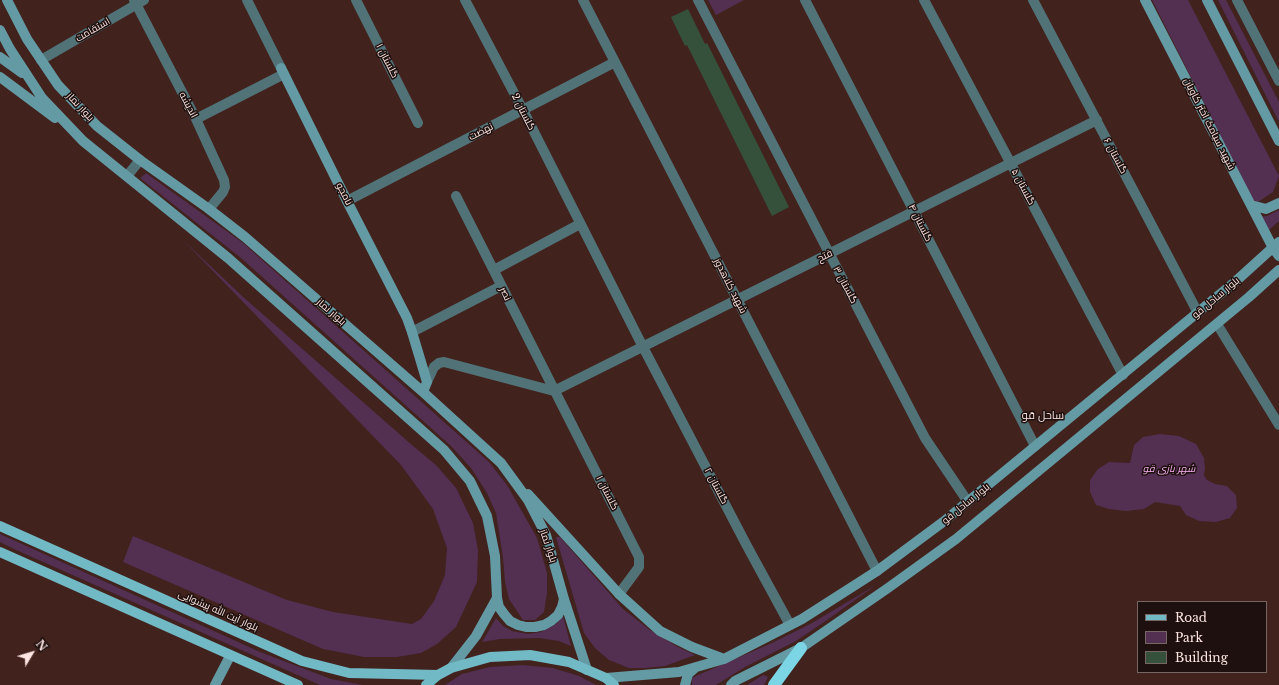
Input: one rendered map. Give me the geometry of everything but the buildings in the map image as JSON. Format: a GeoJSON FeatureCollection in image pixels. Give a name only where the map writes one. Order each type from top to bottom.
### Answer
{"type":"FeatureCollection","features":[{"type":"Feature","properties":{"kind":"highway"},"geometry":{"type":"LineString","coordinates":[[774,685],[800,648]]}},
{"type":"Feature","properties":{"kind":"main road","name":"بلوار نماز"},"geometry":{"type":"LineString","coordinates":[[7,0],[27,39],[58,85],[97,126],[140,160],[209,209],[245,237],[423,392],[501,463],[528,500],[546,535],[564,599],[587,670]]}},
{"type":"Feature","properties":{"kind":"main road","name":"شهید سیامک اختر کاویان"},"geometry":{"type":"LineString","coordinates":[[1146,0],[1251,205],[1276,245],[1279,256]]}},
{"type":"Feature","properties":{"kind":"main road"},"geometry":{"type":"LineString","coordinates":[[1207,0],[1279,141]]}},
{"type":"Feature","properties":{"kind":"main road"},"geometry":{"type":"LineString","coordinates":[[0,30],[10,49],[42,98],[83,141],[228,258],[444,450],[470,480],[487,516],[495,556],[497,598],[499,607],[510,621],[526,628],[544,625],[558,615],[564,599]]}},
{"type":"Feature","properties":{"kind":"main road"},"geometry":{"type":"LineString","coordinates":[[0,56],[29,78]]}},
{"type":"Feature","properties":{"kind":"main road","name":"نامجو"},"geometry":{"type":"LineString","coordinates":[[282,71],[407,318],[427,382]]}},
{"type":"Feature","properties":{"kind":"main road"},"geometry":{"type":"LineString","coordinates":[[0,77],[76,133]]}},
{"type":"Feature","properties":{"kind":"main road"},"geometry":{"type":"LineString","coordinates":[[1251,205],[1266,209],[1279,203]]}},
{"type":"Feature","properties":{"kind":"main road","name":"بلوار ساحل قو"},"geometry":{"type":"LineString","coordinates":[[610,682],[679,672],[724,659],[802,620],[876,571],[943,522],[1198,313],[1276,245]]}},
{"type":"Feature","properties":{"kind":"main road","name":"بلوار ساحل قو"},"geometry":{"type":"LineString","coordinates":[[731,685],[735,681],[800,648],[888,588],[956,538],[1250,297],[1279,270]]}},
{"type":"Feature","properties":{"kind":"main road"},"geometry":{"type":"LineString","coordinates":[[423,392],[427,382]]}},
{"type":"Feature","properties":{"kind":"main road"},"geometry":{"type":"LineString","coordinates":[[501,463],[619,594],[660,631],[692,647],[724,659]]}},
{"type":"Feature","properties":{"kind":"main road","name":"بلوار آیت الله پیشوایی"},"geometry":{"type":"LineString","coordinates":[[0,526],[302,661],[349,673],[438,675]]}},
{"type":"Feature","properties":{"kind":"main road"},"geometry":{"type":"LineString","coordinates":[[0,552],[230,656],[298,685]]}},
{"type":"Feature","properties":{"kind":"main road"},"geometry":{"type":"LineString","coordinates":[[451,668],[476,636],[497,598]]}},
{"type":"Feature","properties":{"kind":"main road"},"geometry":{"type":"LineString","coordinates":[[426,685],[438,675],[451,668],[490,657],[530,655],[569,662],[610,682]]}},
{"type":"Feature","properties":{"kind":"main road"},"geometry":{"type":"LineString","coordinates":[[215,685],[230,656]]}},
{"type":"Feature","properties":{"kind":"main road"},"geometry":{"type":"LineString","coordinates":[[685,685],[688,674],[696,667]]}},
{"type":"Feature","properties":{"kind":"street","name":"نامجو"},"geometry":{"type":"LineString","coordinates":[[247,0],[282,71]]}},
{"type":"Feature","properties":{"kind":"street","name":"گلستان ۱"},"geometry":{"type":"LineString","coordinates":[[356,0],[418,123]]}},
{"type":"Feature","properties":{"kind":"street","name":"گلستان 2"},"geometry":{"type":"LineString","coordinates":[[465,0],[523,110],[643,347]]}},
{"type":"Feature","properties":{"kind":"street","name":"شهید کلاهدوز"},"geometry":{"type":"LineString","coordinates":[[583,0],[876,571]]}},
{"type":"Feature","properties":{"kind":"street","name":"گلستان ۳"},"geometry":{"type":"LineString","coordinates":[[698,0],[925,438],[968,502]]}},
{"type":"Feature","properties":{"kind":"street","name":"گلستان ۴"},"geometry":{"type":"LineString","coordinates":[[805,0],[1035,446]]}},
{"type":"Feature","properties":{"kind":"street","name":"گلستان ۵"},"geometry":{"type":"LineString","coordinates":[[924,0],[1123,375]]}},
{"type":"Feature","properties":{"kind":"street","name":"گلستان ۶"},"geometry":{"type":"LineString","coordinates":[[1033,0],[1198,313]]}},
{"type":"Feature","properties":{"kind":"street"},"geometry":{"type":"LineString","coordinates":[[1237,0],[1279,81]]}},
{"type":"Feature","properties":{"kind":"street","name":"استقامت"},"geometry":{"type":"LineString","coordinates":[[41,60],[138,1]]}},
{"type":"Feature","properties":{"kind":"street","name":"اندیشه"},"geometry":{"type":"LineString","coordinates":[[138,1],[224,180],[225,187],[223,192],[209,209]]}},
{"type":"Feature","properties":{"kind":"street","name":"نهضت"},"geometry":{"type":"LineString","coordinates":[[347,201],[614,62]]}},
{"type":"Feature","properties":{"kind":"street"},"geometry":{"type":"LineString","coordinates":[[196,119],[282,71]]}},
{"type":"Feature","properties":{"kind":"street","name":"فتح"},"geometry":{"type":"LineString","coordinates":[[554,391],[1097,120]]}},
{"type":"Feature","properties":{"kind":"street"},"geometry":{"type":"LineString","coordinates":[[127,176],[140,160]]}},
{"type":"Feature","properties":{"kind":"street","name":"نصر"},"geometry":{"type":"LineString","coordinates":[[456,196],[554,391]]}},
{"type":"Feature","properties":{"kind":"street"},"geometry":{"type":"LineString","coordinates":[[494,270],[580,224]]}},
{"type":"Feature","properties":{"kind":"street"},"geometry":{"type":"LineString","coordinates":[[412,332],[501,286]]}},
{"type":"Feature","properties":{"kind":"street"},"geometry":{"type":"LineString","coordinates":[[1217,324],[1279,425]]}},
{"type":"Feature","properties":{"kind":"street","name":"گلستان ۲"},"geometry":{"type":"LineString","coordinates":[[643,347],[790,625]]}},
{"type":"Feature","properties":{"kind":"street"},"geometry":{"type":"LineString","coordinates":[[427,382],[434,367],[439,363],[444,362],[554,391]]}},
{"type":"Feature","properties":{"kind":"street","name":"گلستان ۱"},"geometry":{"type":"LineString","coordinates":[[554,391],[639,557],[639,567],[619,594]]}},
{"type":"Feature","properties":{"kind":"green space"},"geometry":{"type":"Polygon","coordinates":[[[708,0],[744,0],[716,15],[708,0]]]}},
{"type":"Feature","properties":{"kind":"green space"},"geometry":{"type":"Polygon","coordinates":[[[1152,0],[1188,0],[1279,176],[1273,192],[1258,202],[1253,200],[1152,0]]]}},
{"type":"Feature","properties":{"kind":"green space"},"geometry":{"type":"Polygon","coordinates":[[[1218,0],[1226,0],[1279,102],[1279,122],[1218,0]]]}},
{"type":"Feature","properties":{"kind":"green space"},"geometry":{"type":"Polygon","coordinates":[[[146,173],[243,243],[489,462],[507,485],[537,538],[547,573],[547,593],[544,612],[535,620],[523,620],[509,599],[505,582],[496,513],[487,493],[471,468],[451,446],[241,258],[140,178],[146,173]]]}},
{"type":"Feature","properties":{"kind":"green space"},"geometry":{"type":"Polygon","coordinates":[[[1279,210],[1279,221],[1267,232],[1257,217],[1267,216],[1279,210]]]}},
{"type":"Feature","properties":{"kind":"green space"},"geometry":{"type":"Polygon","coordinates":[[[183,240],[242,296],[436,465],[456,488],[473,523],[478,550],[477,582],[456,627],[437,644],[421,653],[397,657],[364,657],[323,649],[123,562],[133,536],[287,600],[333,612],[412,624],[421,619],[434,601],[445,575],[447,548],[433,509],[401,465],[183,240]]]}},
{"type":"Feature","properties":{"kind":"green space","name":"شهر بازی قو"},"geometry":{"type":"Polygon","coordinates":[[[1160,434],[1179,436],[1196,444],[1204,458],[1204,475],[1207,480],[1215,484],[1227,486],[1236,495],[1237,508],[1230,518],[1216,522],[1199,521],[1186,515],[1180,506],[1155,502],[1144,509],[1126,511],[1109,509],[1096,505],[1090,492],[1090,480],[1098,469],[1109,462],[1130,463],[1134,445],[1143,437],[1160,434]]]}},
{"type":"Feature","properties":{"kind":"green space"},"geometry":{"type":"Polygon","coordinates":[[[0,534],[260,652],[331,679],[363,685],[320,685],[14,549],[0,542],[0,534]]]}},
{"type":"Feature","properties":{"kind":"green space"},"geometry":{"type":"Polygon","coordinates":[[[556,537],[560,537],[623,609],[650,630],[678,647],[695,655],[665,666],[645,668],[629,668],[609,660],[595,648],[584,633],[556,537]]]}},
{"type":"Feature","properties":{"kind":"green space"},"geometry":{"type":"Polygon","coordinates":[[[876,585],[796,641],[745,667],[716,685],[692,685],[692,678],[772,643],[812,623],[876,585]]]}},
{"type":"Feature","properties":{"kind":"green space"},"geometry":{"type":"Polygon","coordinates":[[[563,616],[571,646],[559,641],[539,638],[500,639],[482,642],[496,618],[503,626],[512,631],[528,634],[541,632],[556,624],[563,616]]]}},
{"type":"Feature","properties":{"kind":"green space"},"geometry":{"type":"Polygon","coordinates":[[[523,665],[553,668],[579,676],[596,685],[445,685],[462,674],[490,667],[523,665]]]}},
{"type":"Feature","properties":{"kind":"green space"},"geometry":{"type":"Polygon","coordinates":[[[763,675],[768,677],[764,685],[747,685],[763,675]]]}},
{"type":"Feature","properties":{"kind":"district","name":"ساحل قو"},"geometry":{"type":"Point","coordinates":[1043,416]}}]}
